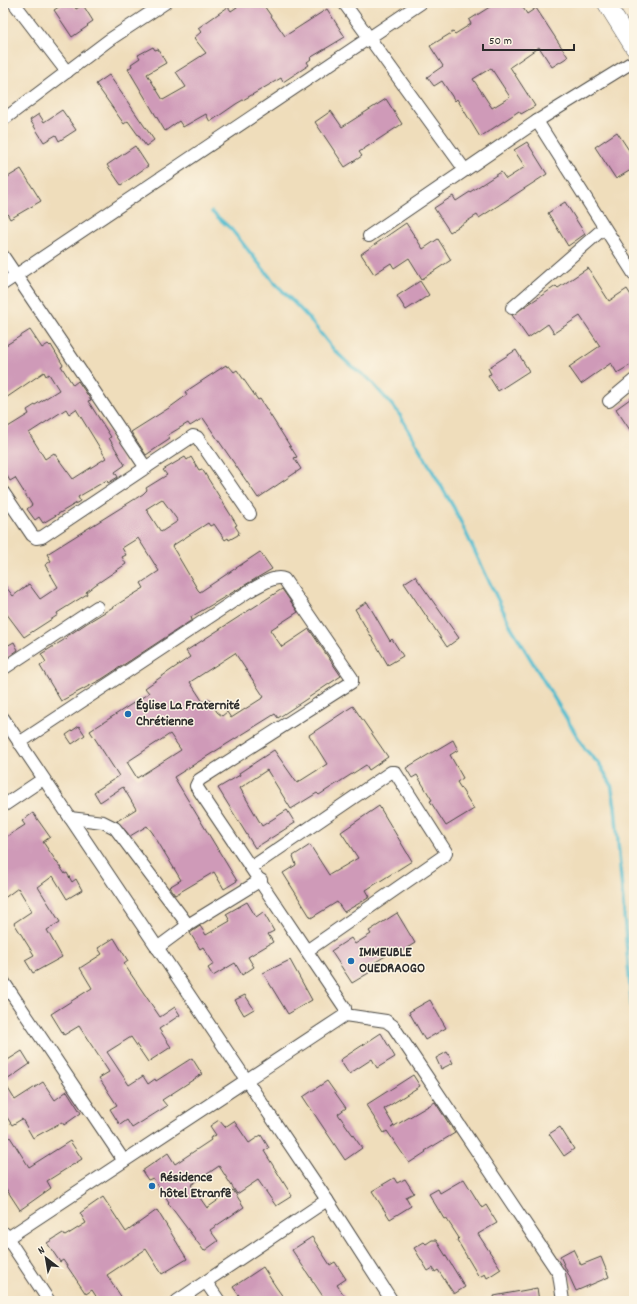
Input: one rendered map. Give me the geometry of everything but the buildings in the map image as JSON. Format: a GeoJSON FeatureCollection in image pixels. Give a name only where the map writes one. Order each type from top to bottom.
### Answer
{"type":"FeatureCollection","features":[{"type":"Feature","properties":{"kind":"street"},"geometry":{"type":"LineString","coordinates":[[14,3],[67,72]]}},
{"type":"Feature","properties":{"kind":"street"},"geometry":{"type":"LineString","coordinates":[[3,120],[109,40],[165,3]]}},
{"type":"Feature","properties":{"kind":"street"},"geometry":{"type":"LineString","coordinates":[[344,3],[465,170]]}},
{"type":"Feature","properties":{"kind":"street"},"geometry":{"type":"LineString","coordinates":[[3,284],[421,3]]}},
{"type":"Feature","properties":{"kind":"street"},"geometry":{"type":"LineString","coordinates":[[606,3],[634,48]]}},
{"type":"Feature","properties":{"kind":"street"},"geometry":{"type":"LineString","coordinates":[[369,236],[537,121],[634,61]]}},
{"type":"Feature","properties":{"kind":"street"},"geometry":{"type":"LineString","coordinates":[[537,121],[634,274]]}},
{"type":"Feature","properties":{"kind":"street"},"geometry":{"type":"LineString","coordinates":[[512,308],[604,228]]}},
{"type":"Feature","properties":{"kind":"street"},"geometry":{"type":"LineString","coordinates":[[3,256],[146,468]]}},
{"type":"Feature","properties":{"kind":"street"},"geometry":{"type":"LineString","coordinates":[[609,401],[634,380]]}},
{"type":"Feature","properties":{"kind":"street"},"geometry":{"type":"LineString","coordinates":[[3,492],[36,538],[42,537],[193,436],[197,437],[250,514]]}},
{"type":"Feature","properties":{"kind":"street"},"geometry":{"type":"LineString","coordinates":[[19,742],[249,591],[275,578],[280,577],[284,579],[352,678],[349,685],[197,782],[196,786],[308,950],[345,1008],[345,1015]]}},
{"type":"Feature","properties":{"kind":"street"},"geometry":{"type":"LineString","coordinates":[[3,669],[97,606]]}},
{"type":"Feature","properties":{"kind":"street"},"geometry":{"type":"LineString","coordinates":[[3,718],[327,1200],[392,1301]]}},
{"type":"Feature","properties":{"kind":"street"},"geometry":{"type":"LineString","coordinates":[[252,867],[391,772],[396,772],[446,852],[445,855],[308,950]]}},
{"type":"Feature","properties":{"kind":"street"},"geometry":{"type":"LineString","coordinates":[[3,806],[43,779]]}},
{"type":"Feature","properties":{"kind":"street"},"geometry":{"type":"LineString","coordinates":[[70,818],[102,822],[115,828],[188,925]]}},
{"type":"Feature","properties":{"kind":"street"},"geometry":{"type":"LineString","coordinates":[[157,948],[188,925],[261,880]]}},
{"type":"Feature","properties":{"kind":"street"},"geometry":{"type":"LineString","coordinates":[[3,981],[124,1161]]}},
{"type":"Feature","properties":{"kind":"street"},"geometry":{"type":"LineString","coordinates":[[49,1301],[4,1237],[124,1161],[245,1079],[345,1015],[386,1022],[393,1026],[559,1274],[564,1301]]}},
{"type":"Feature","properties":{"kind":"street"},"geometry":{"type":"LineString","coordinates":[[177,1301],[327,1200]]}},
{"type":"Feature","properties":{"kind":"street"},"geometry":{"type":"LineString","coordinates":[[206,1282],[219,1301]]}},
{"type":"Feature","properties":{"kind":"waterway"},"geometry":{"type":"LineString","coordinates":[[212,212],[231,229],[273,281],[306,315],[334,350],[351,366],[368,378],[398,412],[454,508],[510,625],[585,749],[600,765],[611,784],[615,806],[634,1035]]}},
{"type":"Feature","properties":{"kind":"place","name":"Église La Fraternité Chrétienne"},"geometry":{"type":"Point","coordinates":[128,714]}},
{"type":"Feature","properties":{"kind":"place","name":"IMMEUBLE OUEDRAOGO"},"geometry":{"type":"Point","coordinates":[351,961]}},
{"type":"Feature","properties":{"kind":"place","name":"Résidence hôtel Etranfê"},"geometry":{"type":"Point","coordinates":[152,1186]}}]}
